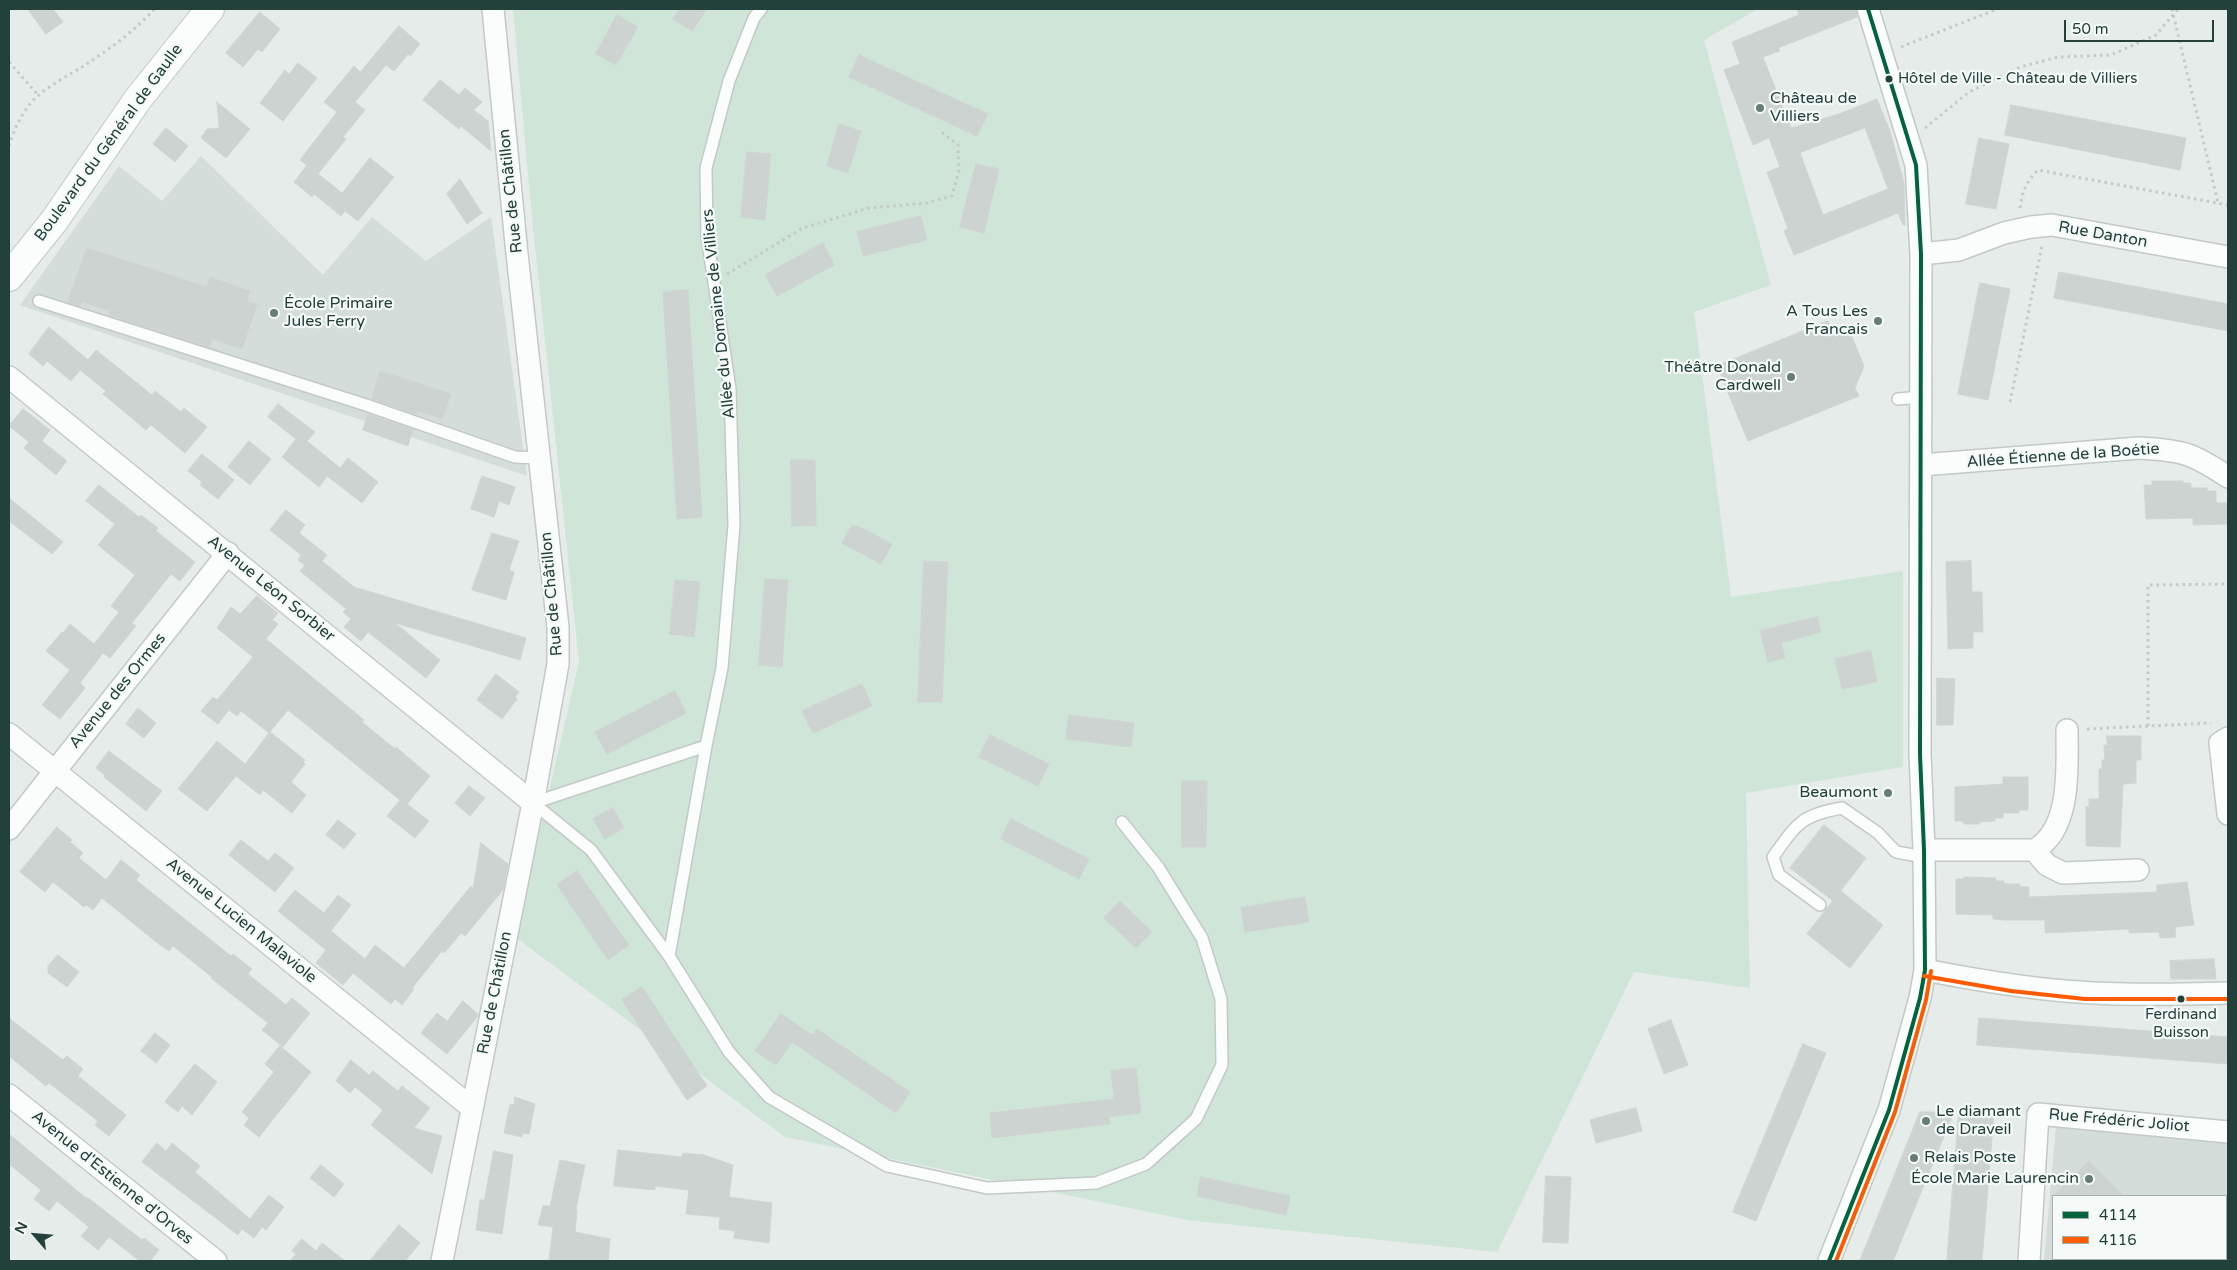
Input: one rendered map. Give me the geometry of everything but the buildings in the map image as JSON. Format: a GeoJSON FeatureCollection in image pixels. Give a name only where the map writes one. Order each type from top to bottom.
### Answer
{"type":"FeatureCollection","features":[{"type":"Feature","properties":{"kind":"main road","name":"Boulevard du Général de Gaulle"},"geometry":{"type":"LineString","coordinates":[[9,277],[54,221],[138,99],[210,9]]}},
{"type":"Feature","properties":{"kind":"street","name":"Rue de Châtillon"},"geometry":{"type":"LineString","coordinates":[[442,1261],[533,802],[558,664],[558,627],[493,9]]}},
{"type":"Feature","properties":{"kind":"street"},"geometry":{"type":"LineString","coordinates":[[1828,1261],[1889,1110],[1920,998],[1925,970],[1924,854],[1920,754],[1921,465],[1918,188],[1916,165],[1868,9]]}},
{"type":"Feature","properties":{"kind":"street","name":"Rue Danton"},"geometry":{"type":"LineString","coordinates":[[1920,254],[1959,250],[2004,233],[2024,228],[2046,226],[2076,228],[2228,257]]}},
{"type":"Feature","properties":{"kind":"street","name":"Avenue Léon Sorbier"},"geometry":{"type":"LineString","coordinates":[[9,377],[533,802]]}},
{"type":"Feature","properties":{"kind":"street","name":"Allée Étienne de la Boétie"},"geometry":{"type":"LineString","coordinates":[[1921,465],[2138,448],[2167,449],[2191,454],[2228,477]]}},
{"type":"Feature","properties":{"kind":"street","name":"Avenue des Ormes"},"geometry":{"type":"LineString","coordinates":[[9,829],[228,553]]}},
{"type":"Feature","properties":{"kind":"street"},"geometry":{"type":"LineString","coordinates":[[1924,854],[2034,850],[2044,844],[2051,836],[2061,813],[2067,782],[2066,730]]}},
{"type":"Feature","properties":{"kind":"street"},"geometry":{"type":"LineString","coordinates":[[2222,731],[2220,743],[2228,814]]}},
{"type":"Feature","properties":{"kind":"street","name":"Avenue Lucien Malaviole"},"geometry":{"type":"LineString","coordinates":[[9,734],[472,1108]]}},
{"type":"Feature","properties":{"kind":"street"},"geometry":{"type":"LineString","coordinates":[[2034,850],[2047,865],[2063,873],[2138,870]]}},
{"type":"Feature","properties":{"kind":"street"},"geometry":{"type":"LineString","coordinates":[[1925,970],[1999,983],[2065,991],[2130,995],[2228,993]]}},
{"type":"Feature","properties":{"kind":"street","name":"Avenue d'Estienne d'Orves"},"geometry":{"type":"LineString","coordinates":[[9,1095],[216,1261]]}},
{"type":"Feature","properties":{"kind":"street","name":"Rue Frédéric Joliot"},"geometry":{"type":"LineString","coordinates":[[2028,1261],[2038,1114],[2228,1132]]}},
{"type":"Feature","properties":{"kind":"lane","name":"Allée du Domaine de Villiers"},"geometry":{"type":"LineString","coordinates":[[669,956],[706,746],[722,668],[734,525],[730,389],[707,236],[706,168],[729,80],[754,18],[761,9]]}},
{"type":"Feature","properties":{"kind":"lane"},"geometry":{"type":"LineString","coordinates":[[39,301],[366,405],[515,457],[539,458]]}},
{"type":"Feature","properties":{"kind":"lane"},"geometry":{"type":"LineString","coordinates":[[1898,399],[1920,397]]}},
{"type":"Feature","properties":{"kind":"lane"},"geometry":{"type":"LineString","coordinates":[[533,802],[706,746]]}},
{"type":"Feature","properties":{"kind":"lane"},"geometry":{"type":"LineString","coordinates":[[533,802],[591,850],[669,956],[729,1052],[769,1097],[887,1166],[987,1188],[1096,1183],[1146,1164],[1196,1119],[1222,1065],[1222,1000],[1202,938],[1158,867],[1122,822]]}},
{"type":"Feature","properties":{"kind":"lane"},"geometry":{"type":"LineString","coordinates":[[1820,905],[1779,875],[1773,857],[1798,823],[1822,811],[1842,808],[1878,834],[1896,852],[1924,854]]}},
{"type":"Feature","properties":{"kind":"path"},"geometry":{"type":"LineString","coordinates":[[9,146],[29,105],[132,30],[154,9]]}},
{"type":"Feature","properties":{"kind":"path"},"geometry":{"type":"LineString","coordinates":[[1881,54],[1997,9]]}},
{"type":"Feature","properties":{"kind":"path"},"geometry":{"type":"LineString","coordinates":[[1909,142],[1969,92],[2020,67],[2058,57],[2111,55],[2156,35],[2173,11],[2178,9]]}},
{"type":"Feature","properties":{"kind":"path"},"geometry":{"type":"LineString","coordinates":[[2173,11],[2218,203]]}},
{"type":"Feature","properties":{"kind":"path"},"geometry":{"type":"LineString","coordinates":[[9,62],[39,96]]}},
{"type":"Feature","properties":{"kind":"path"},"geometry":{"type":"LineString","coordinates":[[714,282],[803,228],[869,208],[928,203],[952,196],[959,170],[958,144],[940,131]]}},
{"type":"Feature","properties":{"kind":"path"},"geometry":{"type":"LineString","coordinates":[[2024,228],[2020,209],[2022,193],[2029,179],[2038,170],[2228,205]]}},
{"type":"Feature","properties":{"kind":"path"},"geometry":{"type":"LineString","coordinates":[[2010,402],[2046,226]]}},
{"type":"Feature","properties":{"kind":"path"},"geometry":{"type":"LineString","coordinates":[[2148,726],[2148,585],[2228,584]]}},
{"type":"Feature","properties":{"kind":"path"},"geometry":{"type":"LineString","coordinates":[[2066,730],[2148,726],[2222,731]]}},
{"type":"Feature","properties":{"kind":"shaded area","name":"École Primaire Jules Ferry"},"geometry":{"type":"Polygon","coordinates":[[[201,156],[323,275],[372,217],[426,261],[491,217],[527,476],[20,305],[119,166],[162,201],[201,156]]]}},
{"type":"Feature","properties":{"kind":"shaded area"},"geometry":{"type":"Polygon","coordinates":[[[2056,1126],[2228,1139],[2228,1261],[2044,1261],[2056,1126]]]}},
{"type":"Feature","properties":{"kind":"green space"},"geometry":{"type":"Polygon","coordinates":[[[513,9],[1758,9],[1704,40],[1771,285],[1694,312],[1731,597],[1903,571],[1903,767],[1746,793],[1750,988],[1634,972],[1497,1252],[1188,1220],[785,1137],[515,937],[579,662],[532,218],[513,9]]]}},
{"type":"Feature","properties":{"kind":"transit line","name":"4114"},"geometry":{"type":"LineString","coordinates":[[1829,1261],[1889,1110],[1920,998],[1925,970],[1924,850],[1920,754],[1921,254],[1916,165],[1868,9]]}},
{"type":"Feature","properties":{"kind":"transit line","name":"4116"},"geometry":{"type":"LineString","coordinates":[[1836,1261],[1895,1112],[1926,1000],[1931,971]]}},
{"type":"Feature","properties":{"kind":"transit line","name":"4116"},"geometry":{"type":"LineString","coordinates":[[1924,976],[2011,991],[2085,999],[2228,999]]}},
{"type":"Feature","properties":{"kind":"place","name":"Hôtel de Ville - Château de Villiers"},"geometry":{"type":"Point","coordinates":[1889,79]}},
{"type":"Feature","properties":{"kind":"place","name":"Château de Villiers"},"geometry":{"type":"Point","coordinates":[1760,108]}},
{"type":"Feature","properties":{"kind":"place","name":"École Primaire Jules Ferry"},"geometry":{"type":"Point","coordinates":[274,313]}},
{"type":"Feature","properties":{"kind":"place","name":"A Tous Les Francais"},"geometry":{"type":"Point","coordinates":[1878,321]}},
{"type":"Feature","properties":{"kind":"place","name":"Théâtre Donald Cardwell"},"geometry":{"type":"Point","coordinates":[1791,377]}},
{"type":"Feature","properties":{"kind":"place","name":"Beaumont"},"geometry":{"type":"Point","coordinates":[1888,793]}},
{"type":"Feature","properties":{"kind":"place","name":"Ferdinand Buisson"},"geometry":{"type":"Point","coordinates":[2181,999]}},
{"type":"Feature","properties":{"kind":"place","name":"Le diamant de Draveil"},"geometry":{"type":"Point","coordinates":[1926,1121]}},
{"type":"Feature","properties":{"kind":"place","name":"Relais Poste"},"geometry":{"type":"Point","coordinates":[1914,1158]}},
{"type":"Feature","properties":{"kind":"place","name":"École Marie Laurencin"},"geometry":{"type":"Point","coordinates":[2089,1179]}}]}
